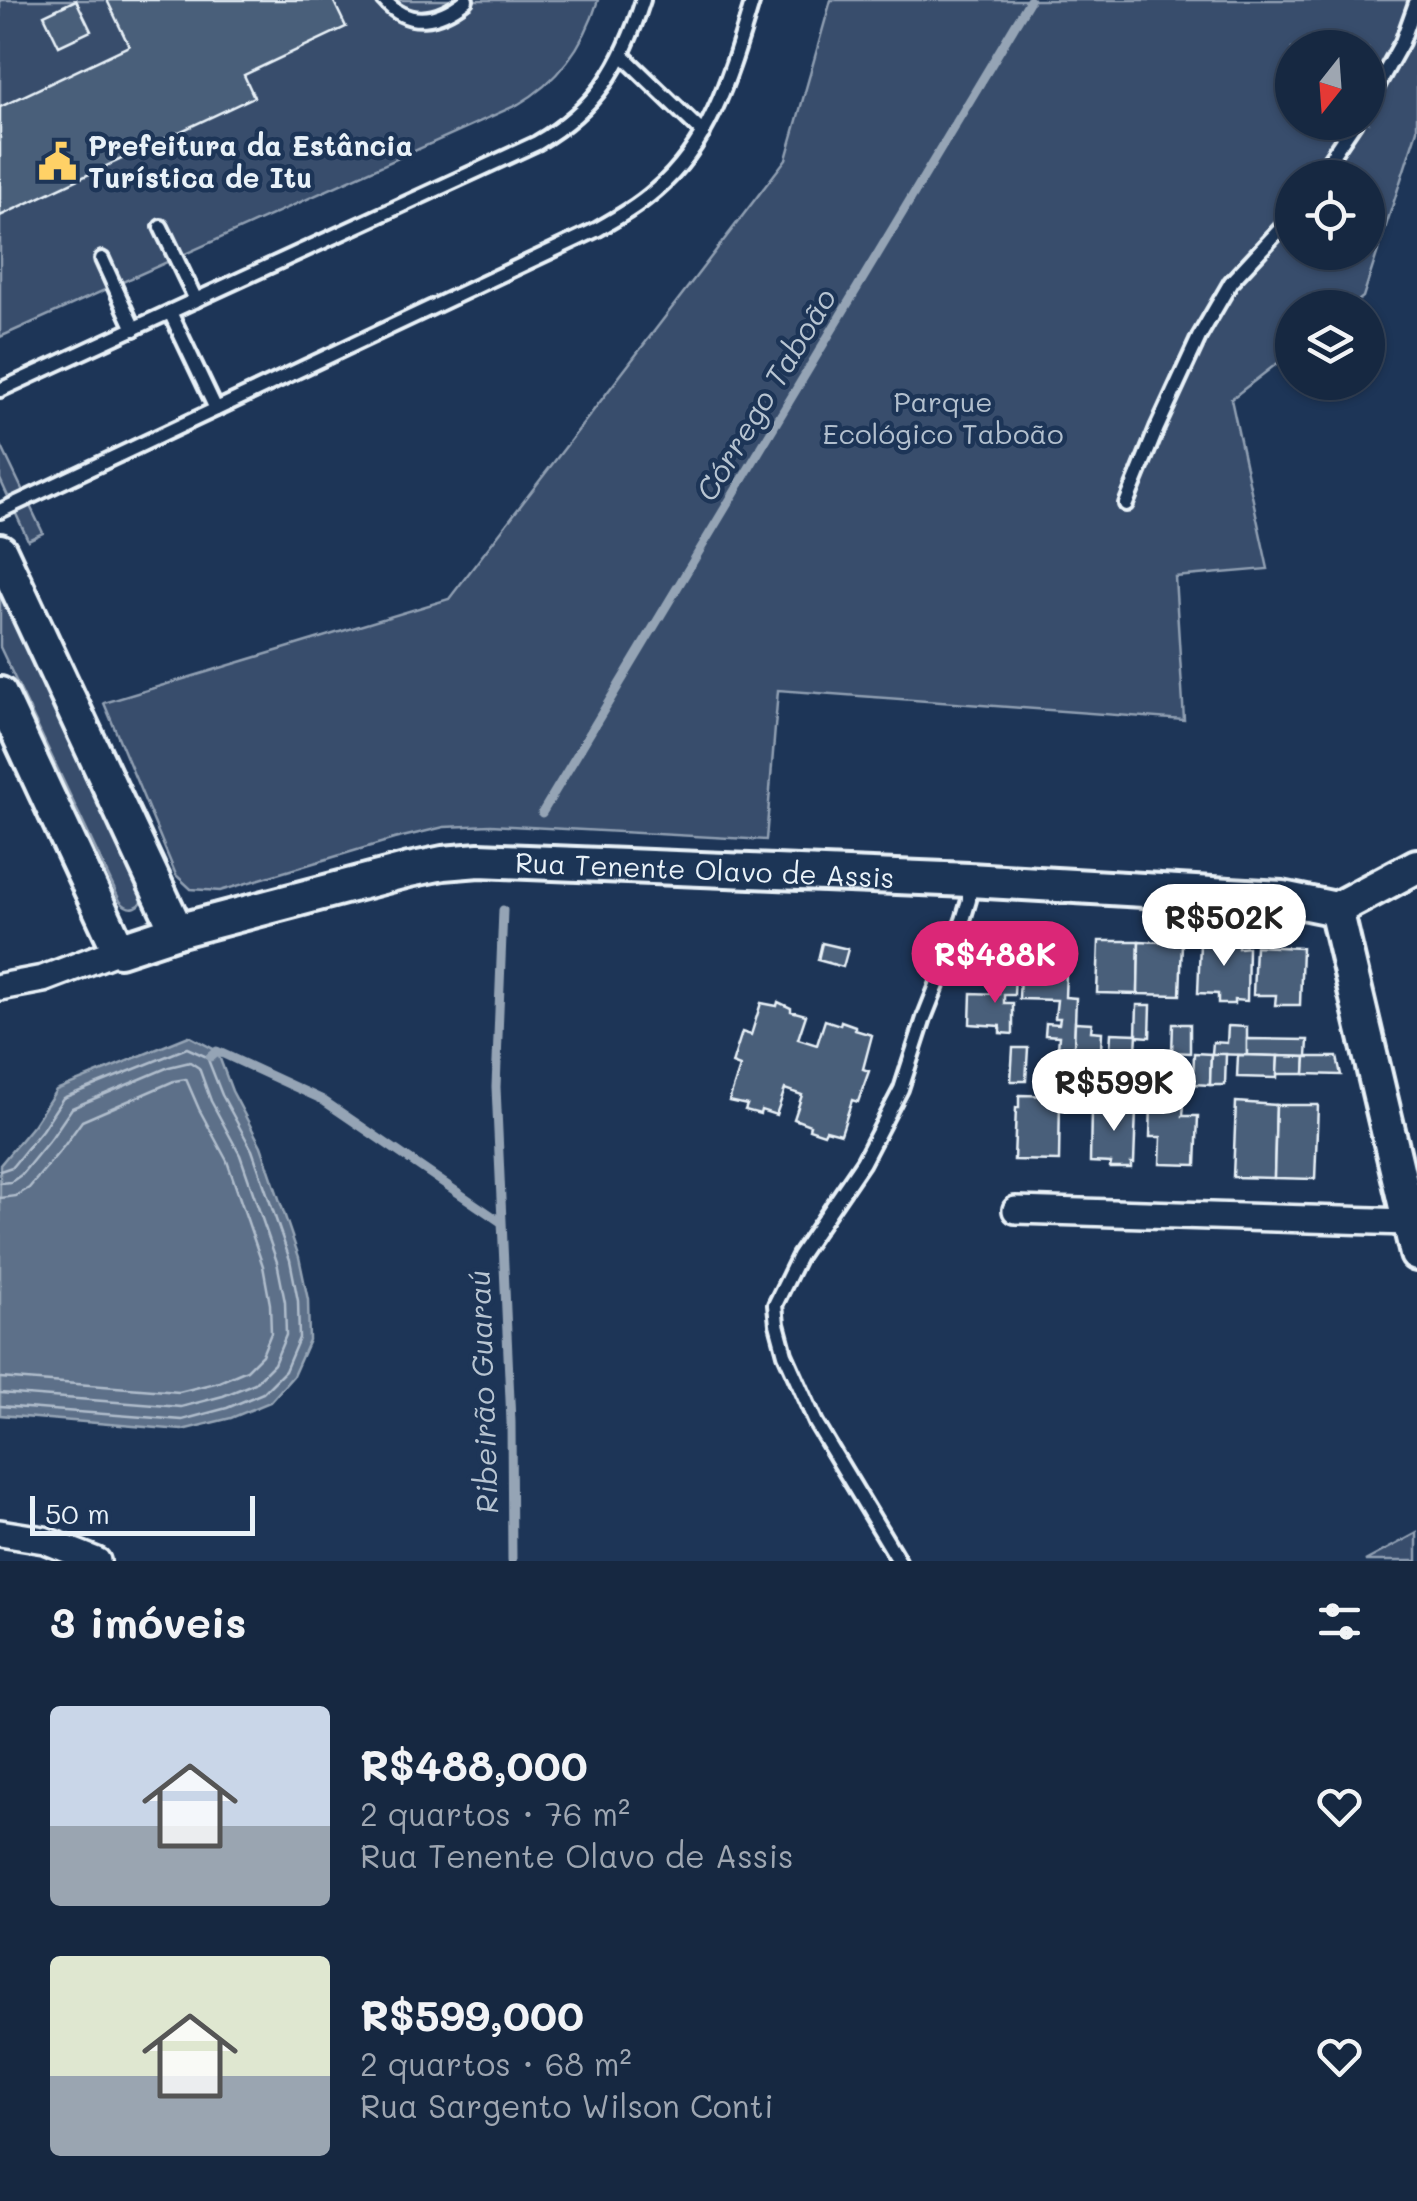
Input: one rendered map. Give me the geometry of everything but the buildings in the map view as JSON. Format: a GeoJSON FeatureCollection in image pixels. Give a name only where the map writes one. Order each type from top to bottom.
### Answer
{"type":"FeatureCollection","features":[{"type":"Feature","properties":{"kind":"street"},"geometry":{"type":"LineString","coordinates":[[0,550],[177,931]]}},
{"type":"Feature","properties":{"kind":"street"},"geometry":{"type":"LineString","coordinates":[[0,694],[119,950]]}},
{"type":"Feature","properties":{"kind":"street","name":"Rua Tenente Olavo de Assis"},"geometry":{"type":"LineString","coordinates":[[0,987],[43,979],[177,931],[409,870],[479,860],[969,880],[1282,898],[1336,910]]}},
{"type":"Feature","properties":{"kind":"street"},"geometry":{"type":"LineString","coordinates":[[1417,866],[1336,910],[1417,1254]]}},
{"type":"Feature","properties":{"kind":"street"},"geometry":{"type":"LineString","coordinates":[[1016,1210],[1408,1222]]}},
{"type":"Feature","properties":{"kind":"street"},"geometry":{"type":"LineString","coordinates":[[0,1533],[44,1540],[97,1561]]}},
{"type":"Feature","properties":{"kind":"lane"},"geometry":{"type":"LineString","coordinates":[[384,0],[409,18],[428,20],[450,12],[466,0]]}},
{"type":"Feature","properties":{"kind":"lane"},"geometry":{"type":"LineString","coordinates":[[0,390],[563,128],[587,107],[623,56],[643,0]]}},
{"type":"Feature","properties":{"kind":"lane"},"geometry":{"type":"LineString","coordinates":[[0,511],[632,210],[686,160],[703,133],[719,104],[753,0]]}},
{"type":"Feature","properties":{"kind":"lane"},"geometry":{"type":"LineString","coordinates":[[1385,73],[1402,42],[1417,0]]}},
{"type":"Feature","properties":{"kind":"lane"},"geometry":{"type":"LineString","coordinates":[[623,56],[703,133]]}},
{"type":"Feature","properties":{"kind":"lane"},"geometry":{"type":"LineString","coordinates":[[161,227],[196,300]]}},
{"type":"Feature","properties":{"kind":"lane"},"geometry":{"type":"LineString","coordinates":[[1126,504],[1199,337],[1230,282],[1275,234]]}},
{"type":"Feature","properties":{"kind":"lane"},"geometry":{"type":"LineString","coordinates":[[102,259],[134,329]]}},
{"type":"Feature","properties":{"kind":"lane"},"geometry":{"type":"LineString","coordinates":[[170,312],[216,408]]}},
{"type":"Feature","properties":{"kind":"lane"},"geometry":{"type":"LineString","coordinates":[[899,1561],[816,1423],[785,1354],[775,1305],[799,1256],[862,1162],[901,1089],[963,920],[969,880]]}},
{"type":"Feature","properties":{"kind":"green space"},"geometry":{"type":"Polygon","coordinates":[[[0,0],[598,0],[568,61],[545,85],[517,105],[0,337],[0,0]]]}},
{"type":"Feature","properties":{"kind":"green space","name":"Parque Ecológico Taboão"},"geometry":{"type":"Polygon","coordinates":[[[831,0],[1417,0],[1417,130],[1385,229],[1385,160],[1275,160],[1275,270],[1372,270],[1365,290],[1275,290],[1275,365],[1231,399],[1268,569],[1175,577],[1184,720],[778,690],[766,840],[491,825],[444,827],[220,891],[191,889],[176,875],[104,703],[449,599],[786,159],[831,0]]]}},
{"type":"Feature","properties":{"kind":"green space"},"geometry":{"type":"Polygon","coordinates":[[[0,443],[43,533],[28,540],[0,479],[0,443]]]}},
{"type":"Feature","properties":{"kind":"green space"},"geometry":{"type":"Polygon","coordinates":[[[0,586],[144,892],[136,907],[120,901],[0,647],[0,586]]]}},
{"type":"Feature","properties":{"kind":"green space"},"geometry":{"type":"Polygon","coordinates":[[[1417,1533],[1417,1561],[1365,1561],[1417,1533]]]}},
{"type":"Feature","properties":{"kind":"water"},"geometry":{"type":"Polygon","coordinates":[[[189,1036],[217,1051],[232,1091],[261,1146],[299,1257],[308,1300],[309,1340],[293,1376],[270,1402],[231,1418],[182,1430],[0,1415],[0,1165],[56,1090],[189,1036]]]}},
{"type":"Feature","properties":{"kind":"waterway","name":"Córrego Taboão"},"geometry":{"type":"LineString","coordinates":[[542,813],[1030,0]]}},
{"type":"Feature","properties":{"kind":"waterway","name":"Ribeirão Guaraú"},"geometry":{"type":"LineString","coordinates":[[503,910],[496,1087],[511,1422],[512,1561]]}},
{"type":"Feature","properties":{"kind":"waterway"},"geometry":{"type":"LineString","coordinates":[[210,1057],[217,1051],[321,1099],[501,1222]]}},
{"type":"Feature","properties":{"kind":"place","name":"Prefeitura da Estância Turística de Itu"},"geometry":{"type":"Point","coordinates":[58,161]}}]}
